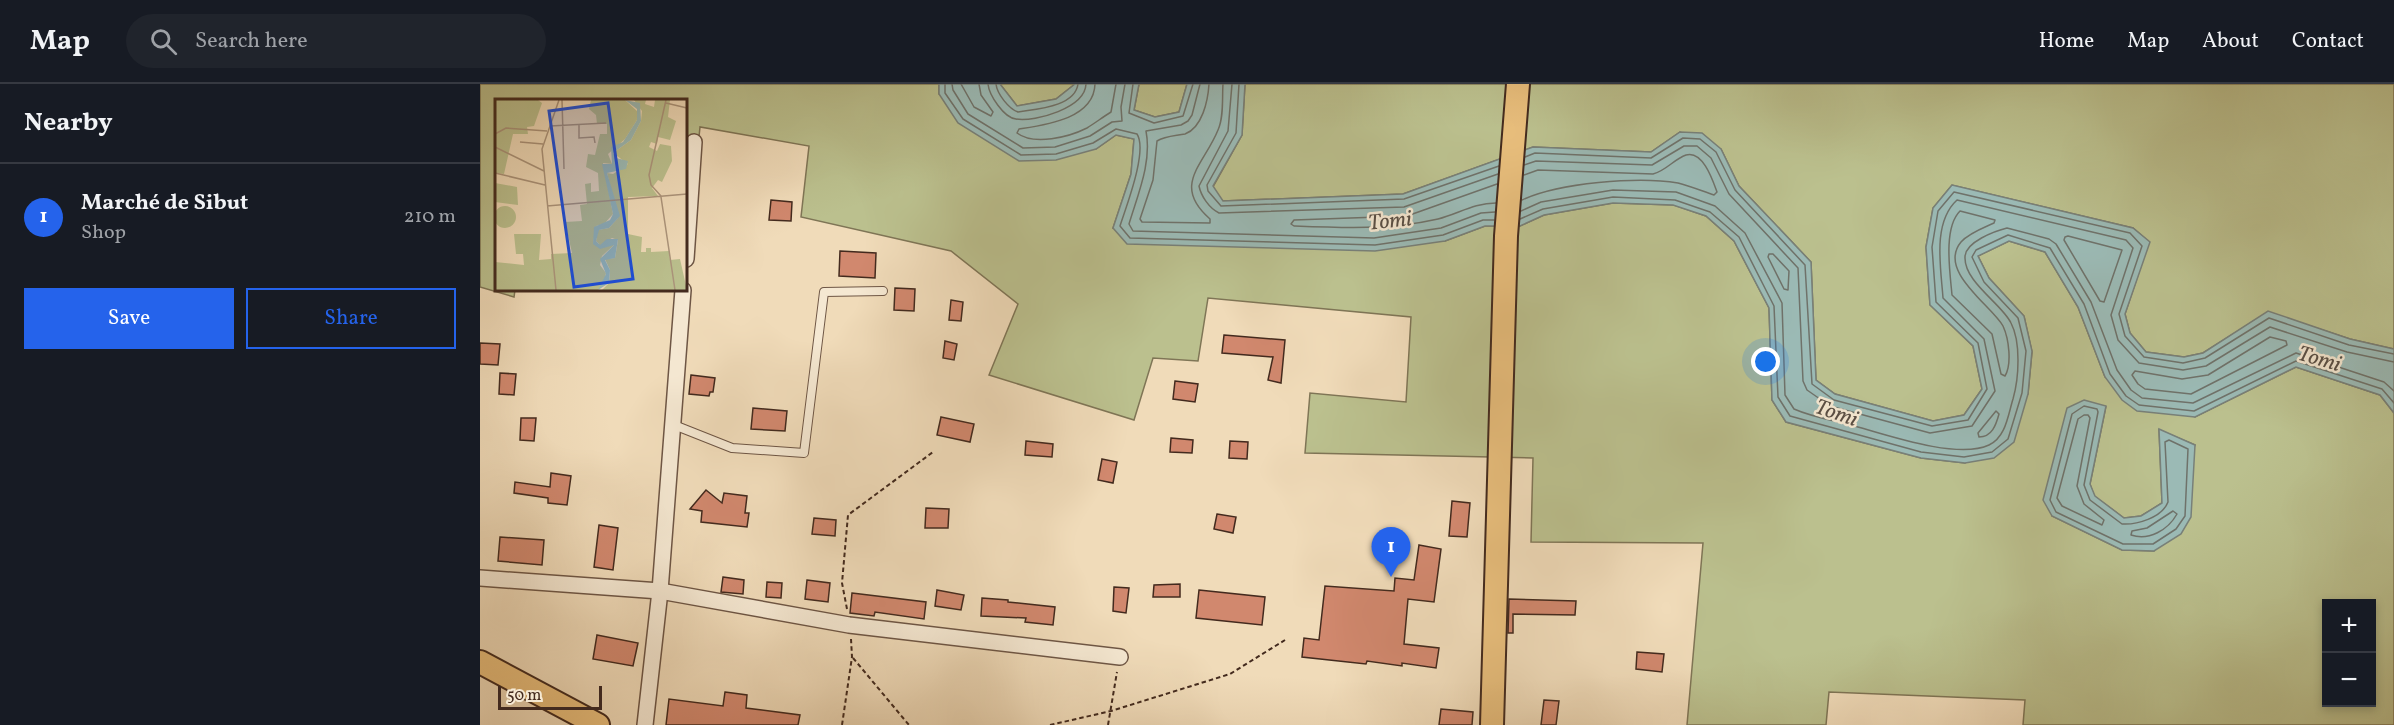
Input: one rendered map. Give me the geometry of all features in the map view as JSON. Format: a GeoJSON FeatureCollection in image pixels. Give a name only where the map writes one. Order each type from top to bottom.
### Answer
{"type":"FeatureCollection","features":[{"type":"Feature","properties":{"kind":"main road"},"geometry":{"type":"LineString","coordinates":[[1492,725],[1506,236],[1518,84]]}},
{"type":"Feature","properties":{"kind":"main road"},"geometry":{"type":"LineString","coordinates":[[480,662],[598,725]]}},
{"type":"Feature","properties":{"kind":"street"},"geometry":{"type":"LineString","coordinates":[[687,244],[694,142]]}},
{"type":"Feature","properties":{"kind":"street"},"geometry":{"type":"LineString","coordinates":[[645,725],[660,591],[683,291]]}},
{"type":"Feature","properties":{"kind":"street"},"geometry":{"type":"LineString","coordinates":[[480,578],[660,591],[849,625],[1120,657]]}},
{"type":"Feature","properties":{"kind":"lane"},"geometry":{"type":"LineString","coordinates":[[674,425],[732,448],[804,453],[824,292],[883,291]]}},
{"type":"Feature","properties":{"kind":"path"},"geometry":{"type":"LineString","coordinates":[[842,725],[852,657],[842,583],[848,515],[933,452]]}},
{"type":"Feature","properties":{"kind":"path"},"geometry":{"type":"LineString","coordinates":[[1050,725],[1111,711],[1230,674],[1285,640]]}},
{"type":"Feature","properties":{"kind":"path"},"geometry":{"type":"LineString","coordinates":[[852,657],[909,725]]}},
{"type":"Feature","properties":{"kind":"path"},"geometry":{"type":"LineString","coordinates":[[1108,725],[1120,657]]}},
{"type":"Feature","properties":{"kind":"green space"},"geometry":{"type":"Polygon","coordinates":[[[480,84],[939,84],[939,94],[1096,149],[1116,135],[1134,139],[1131,174],[1113,228],[1445,241],[1485,226],[1520,226],[1544,215],[1613,203],[1674,205],[1706,216],[1734,241],[1769,308],[1772,400],[1786,422],[1921,458],[1965,463],[2028,394],[2032,352],[2024,316],[1989,278],[1978,256],[2009,241],[2045,252],[2078,307],[2105,377],[2195,417],[2296,367],[2380,395],[2394,413],[2394,725],[2023,725],[2025,700],[1829,692],[1826,725],[1687,725],[1703,543],[1531,542],[1533,458],[1305,453],[1310,393],[1406,402],[1411,317],[1208,298],[1198,361],[1153,358],[1134,420],[989,375],[1018,304],[951,251],[801,217],[809,146],[700,127],[689,236],[687,235],[687,99],[495,99],[495,291],[515,291],[514,297],[480,287],[480,84]],[[2106,406],[2052,516],[2122,550],[2154,551],[2195,445],[2159,430],[2162,503],[2141,516],[2124,518],[2094,496],[2090,484],[2106,406]]]}},
{"type":"Feature","properties":{"kind":"green space"},"geometry":{"type":"Polygon","coordinates":[[[1000,84],[1075,84],[1056,99],[1017,106],[1000,84]]]}},
{"type":"Feature","properties":{"kind":"green space"},"geometry":{"type":"Polygon","coordinates":[[[1139,84],[1187,84],[1179,112],[1155,117],[1134,110],[1139,84]]]}},
{"type":"Feature","properties":{"kind":"green space"},"geometry":{"type":"Polygon","coordinates":[[[1245,84],[2394,84],[2394,349],[2350,339],[2268,312],[2203,353],[2184,357],[2146,352],[2130,333],[2125,314],[2149,242],[2133,228],[1952,185],[1933,208],[1926,247],[1930,305],[1973,346],[1982,389],[1964,415],[1933,421],[1835,394],[1816,380],[1811,262],[1739,186],[1721,149],[1680,132],[1651,152],[1533,147],[1403,194],[1222,201],[1213,187],[1242,135],[1245,84]]]}},
{"type":"Feature","properties":{"kind":"water","name":"Tomi"},"geometry":{"type":"Polygon","coordinates":[[[939,84],[1000,84],[1017,106],[1056,99],[1075,84],[1139,84],[1134,110],[1155,117],[1179,112],[1187,84],[1245,84],[1242,135],[1213,186],[1223,201],[1403,194],[1533,147],[1651,152],[1680,132],[1702,133],[1721,149],[1739,186],[1811,262],[1816,380],[1835,394],[1933,421],[1964,415],[1982,389],[1973,346],[1930,305],[1926,247],[1933,208],[1952,185],[2133,228],[2150,242],[2125,314],[2130,333],[2146,352],[2184,357],[2203,353],[2268,311],[2350,339],[2394,349],[2394,413],[2380,395],[2296,367],[2195,417],[2137,411],[2122,400],[2105,377],[2078,307],[2045,252],[2009,241],[1978,256],[1989,278],[2024,316],[2032,351],[2028,394],[2014,442],[1994,458],[1965,463],[1921,458],[1786,422],[1772,400],[1769,308],[1734,241],[1706,216],[1673,205],[1613,203],[1544,215],[1520,226],[1485,226],[1445,241],[1375,251],[1127,244],[1113,228],[1131,174],[1134,139],[1116,135],[1096,149],[1056,160],[1019,161],[958,123],[939,94],[939,84]]]}},
{"type":"Feature","properties":{"kind":"water"},"geometry":{"type":"Polygon","coordinates":[[[2084,400],[2106,406],[2090,484],[2095,496],[2124,518],[2141,516],[2162,503],[2159,429],[2195,445],[2191,517],[2181,534],[2154,551],[2122,550],[2052,516],[2043,500],[2067,408],[2084,400]]]}},
{"type":"Feature","properties":{"kind":"building"},"geometry":{"type":"Polygon","coordinates":[[[771,200],[792,202],[791,221],[769,220],[771,200]]]}},
{"type":"Feature","properties":{"kind":"building"},"geometry":{"type":"Polygon","coordinates":[[[840,251],[876,253],[875,278],[839,276],[840,251]]]}},
{"type":"Feature","properties":{"kind":"building"},"geometry":{"type":"Polygon","coordinates":[[[895,288],[915,289],[914,311],[894,310],[895,288]]]}},
{"type":"Feature","properties":{"kind":"building"},"geometry":{"type":"Polygon","coordinates":[[[951,300],[963,302],[961,321],[949,320],[951,300]]]}},
{"type":"Feature","properties":{"kind":"building"},"geometry":{"type":"Polygon","coordinates":[[[1224,335],[1285,340],[1281,383],[1268,380],[1273,357],[1222,353],[1224,335]]]}},
{"type":"Feature","properties":{"kind":"building"},"geometry":{"type":"Polygon","coordinates":[[[945,341],[957,344],[954,360],[943,358],[945,341]]]}},
{"type":"Feature","properties":{"kind":"building"},"geometry":{"type":"Polygon","coordinates":[[[480,343],[500,344],[498,365],[480,364],[480,343]]]}},
{"type":"Feature","properties":{"kind":"building"},"geometry":{"type":"Polygon","coordinates":[[[500,373],[516,374],[514,395],[499,394],[500,373]]]}},
{"type":"Feature","properties":{"kind":"building"},"geometry":{"type":"Polygon","coordinates":[[[691,375],[715,378],[713,392],[710,392],[709,396],[689,394],[691,375]]]}},
{"type":"Feature","properties":{"kind":"building"},"geometry":{"type":"Polygon","coordinates":[[[1175,381],[1198,384],[1195,402],[1173,399],[1175,381]]]}},
{"type":"Feature","properties":{"kind":"building"},"geometry":{"type":"Polygon","coordinates":[[[753,408],[787,411],[785,431],[751,429],[753,408]]]}},
{"type":"Feature","properties":{"kind":"building"},"geometry":{"type":"Polygon","coordinates":[[[941,417],[974,424],[970,442],[937,435],[941,417]]]}},
{"type":"Feature","properties":{"kind":"building"},"geometry":{"type":"Polygon","coordinates":[[[521,418],[536,418],[534,441],[520,440],[521,418]]]}},
{"type":"Feature","properties":{"kind":"building"},"geometry":{"type":"Polygon","coordinates":[[[1171,438],[1193,440],[1192,453],[1170,452],[1171,438]]]}},
{"type":"Feature","properties":{"kind":"building"},"geometry":{"type":"Polygon","coordinates":[[[1026,441],[1053,444],[1052,457],[1025,455],[1026,441]]]}},
{"type":"Feature","properties":{"kind":"building"},"geometry":{"type":"Polygon","coordinates":[[[1230,441],[1248,442],[1247,459],[1229,458],[1230,441]]]}},
{"type":"Feature","properties":{"kind":"building"},"geometry":{"type":"Polygon","coordinates":[[[1102,459],[1117,462],[1113,483],[1098,480],[1102,459]]]}},
{"type":"Feature","properties":{"kind":"building"},"geometry":{"type":"Polygon","coordinates":[[[551,473],[571,476],[567,505],[548,503],[548,498],[514,493],[515,482],[550,487],[551,473]]]}},
{"type":"Feature","properties":{"kind":"building"},"geometry":{"type":"Polygon","coordinates":[[[706,490],[722,503],[724,493],[747,496],[745,513],[749,513],[747,527],[701,522],[702,511],[690,509],[706,490]]]}},
{"type":"Feature","properties":{"kind":"building"},"geometry":{"type":"Polygon","coordinates":[[[1452,501],[1470,503],[1467,537],[1449,536],[1452,501]]]}},
{"type":"Feature","properties":{"kind":"building"},"geometry":{"type":"Polygon","coordinates":[[[926,508],[949,509],[948,528],[925,528],[926,508]]]}},
{"type":"Feature","properties":{"kind":"building"},"geometry":{"type":"Polygon","coordinates":[[[1217,514],[1236,517],[1233,533],[1214,529],[1217,514]]]}},
{"type":"Feature","properties":{"kind":"building"},"geometry":{"type":"Polygon","coordinates":[[[814,518],[836,520],[835,536],[812,534],[814,518]]]}},
{"type":"Feature","properties":{"kind":"building"},"geometry":{"type":"Polygon","coordinates":[[[599,525],[618,528],[613,570],[594,567],[599,525]]]}},
{"type":"Feature","properties":{"kind":"building"},"geometry":{"type":"Polygon","coordinates":[[[500,537],[544,540],[542,565],[498,561],[500,537]]]}},
{"type":"Feature","properties":{"kind":"building"},"geometry":{"type":"Polygon","coordinates":[[[1419,545],[1441,549],[1434,602],[1408,599],[1404,644],[1439,648],[1436,668],[1402,663],[1402,666],[1367,661],[1366,664],[1302,657],[1304,638],[1319,640],[1325,586],[1394,591],[1395,578],[1414,580],[1419,545]]]}},
{"type":"Feature","properties":{"kind":"building"},"geometry":{"type":"Polygon","coordinates":[[[723,577],[744,580],[743,594],[721,592],[723,577]]]}},
{"type":"Feature","properties":{"kind":"building"},"geometry":{"type":"Polygon","coordinates":[[[807,580],[830,583],[828,602],[805,599],[807,580]]]}},
{"type":"Feature","properties":{"kind":"building"},"geometry":{"type":"Polygon","coordinates":[[[767,582],[782,583],[781,598],[766,597],[767,582]]]}},
{"type":"Feature","properties":{"kind":"building"},"geometry":{"type":"Polygon","coordinates":[[[1180,584],[1180,597],[1153,597],[1154,585],[1180,584]]]}},
{"type":"Feature","properties":{"kind":"building"},"geometry":{"type":"Polygon","coordinates":[[[1114,587],[1129,588],[1126,613],[1113,611],[1114,587]]]}},
{"type":"Feature","properties":{"kind":"building"},"geometry":{"type":"Polygon","coordinates":[[[937,590],[964,595],[961,610],[935,606],[937,590]]]}},
{"type":"Feature","properties":{"kind":"building"},"geometry":{"type":"Polygon","coordinates":[[[1199,590],[1265,597],[1262,625],[1196,618],[1199,590]]]}},
{"type":"Feature","properties":{"kind":"building"},"geometry":{"type":"Polygon","coordinates":[[[852,593],[926,602],[924,619],[875,612],[874,616],[850,613],[852,593]]]}},
{"type":"Feature","properties":{"kind":"building"},"geometry":{"type":"Polygon","coordinates":[[[982,598],[1055,607],[1053,625],[1025,622],[1026,618],[981,616],[982,598]]]}},
{"type":"Feature","properties":{"kind":"building"},"geometry":{"type":"Polygon","coordinates":[[[1509,599],[1576,601],[1575,615],[1513,614],[1513,633],[1508,633],[1509,599]]]}},
{"type":"Feature","properties":{"kind":"building"},"geometry":{"type":"Polygon","coordinates":[[[597,635],[638,643],[633,666],[593,659],[597,635]]]}},
{"type":"Feature","properties":{"kind":"building"},"geometry":{"type":"Polygon","coordinates":[[[1637,652],[1664,654],[1662,672],[1636,669],[1637,652]]]}},
{"type":"Feature","properties":{"kind":"building"},"geometry":{"type":"Polygon","coordinates":[[[725,692],[747,695],[746,708],[800,715],[798,725],[666,725],[669,699],[723,706],[725,692]]]}},
{"type":"Feature","properties":{"kind":"building"},"geometry":{"type":"Polygon","coordinates":[[[1544,700],[1559,701],[1556,725],[1541,725],[1544,700]]]}},
{"type":"Feature","properties":{"kind":"building"},"geometry":{"type":"Polygon","coordinates":[[[1441,709],[1473,712],[1472,725],[1439,725],[1441,709]]]}},
{"type":"Feature","properties":{"kind":"place","name":"Marché de Sibut"},"geometry":{"type":"Point","coordinates":[1391,577]}}]}
